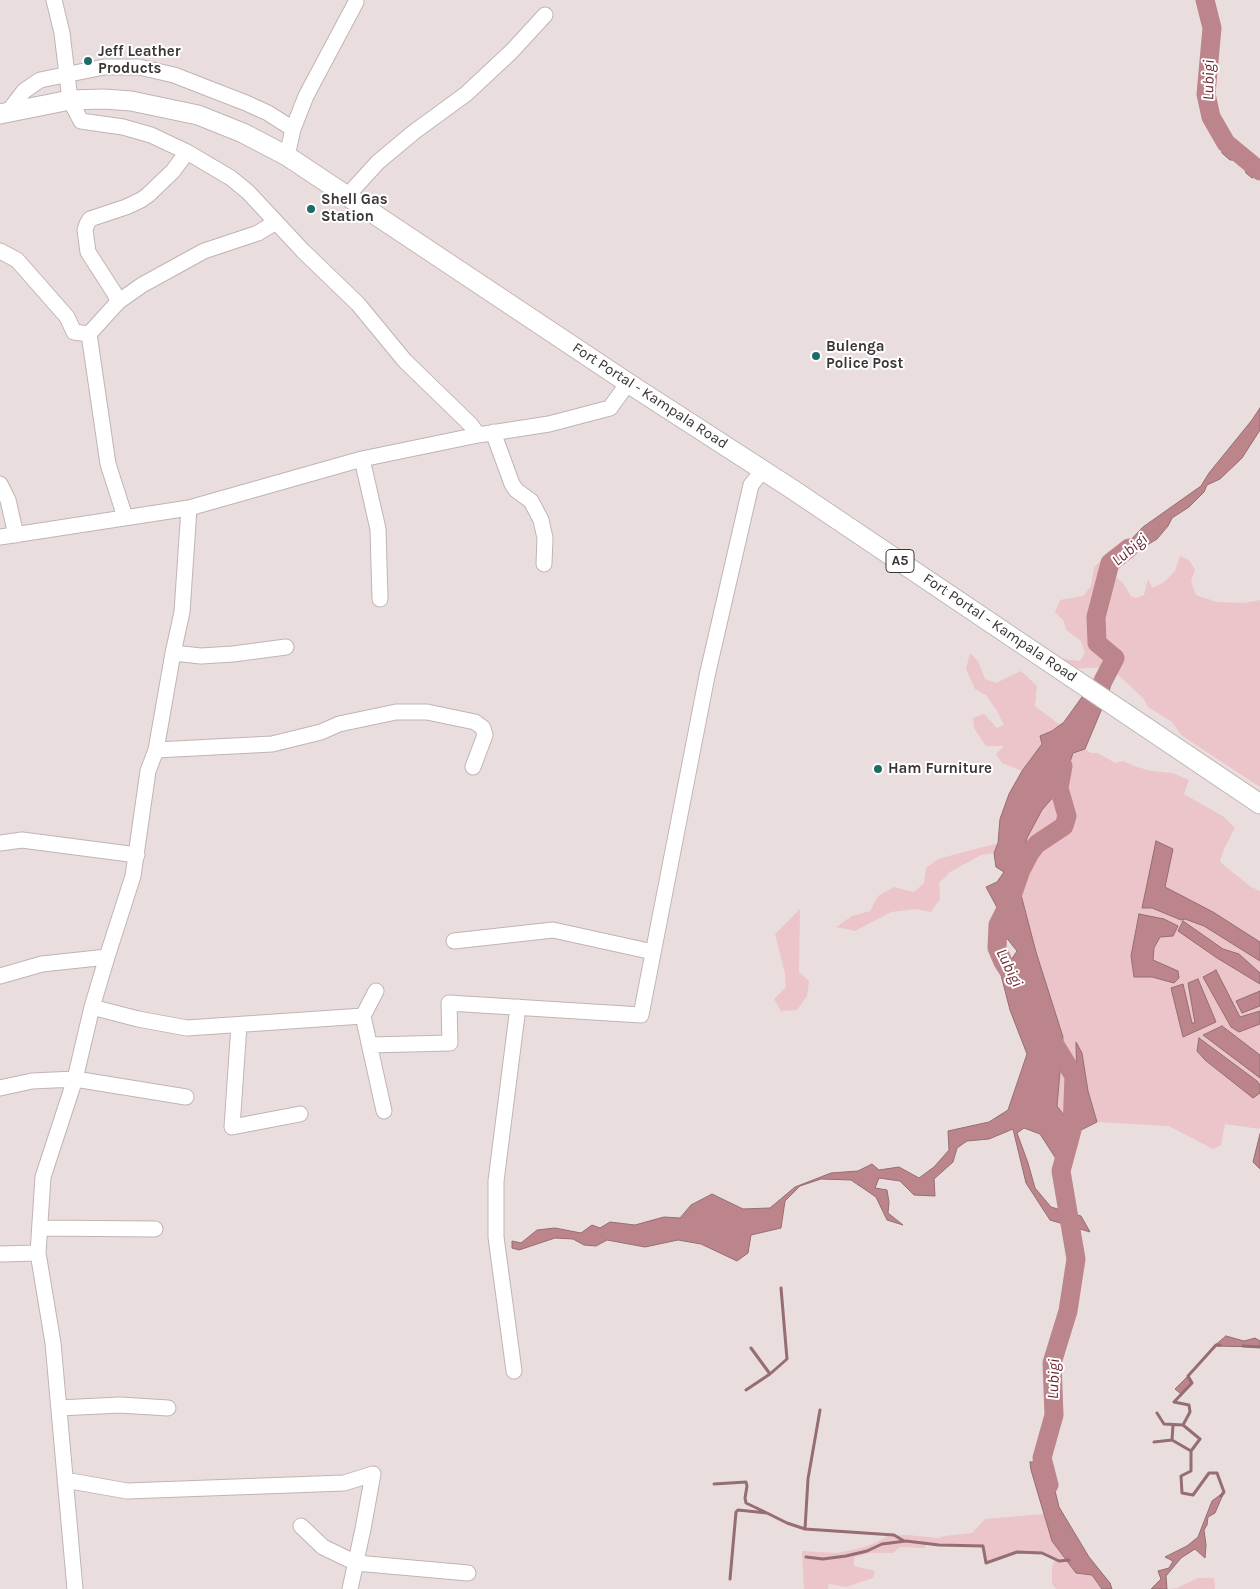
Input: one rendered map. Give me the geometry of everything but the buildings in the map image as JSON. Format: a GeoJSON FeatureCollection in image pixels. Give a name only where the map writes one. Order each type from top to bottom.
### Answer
{"type":"FeatureCollection","features":[{"type":"Feature","properties":{"kind":"main road","name":"Fort Portal - Kampala Road"},"geometry":{"type":"LineString","coordinates":[[4,113],[70,100],[104,99],[131,101],[198,115],[243,133],[287,156],[628,384],[763,470],[1260,804]]}},
{"type":"Feature","properties":{"kind":"street"},"geometry":{"type":"LineString","coordinates":[[54,0],[62,32],[70,100],[81,122],[123,126],[151,135],[187,152],[235,181],[358,304],[405,361],[471,425],[478,435]]}},
{"type":"Feature","properties":{"kind":"street"},"geometry":{"type":"LineString","coordinates":[[287,156],[293,129],[313,82],[356,2]]}},
{"type":"Feature","properties":{"kind":"street"},"geometry":{"type":"LineString","coordinates":[[347,196],[378,162],[414,132],[466,94],[545,15]]}},
{"type":"Feature","properties":{"kind":"street"},"geometry":{"type":"LineString","coordinates":[[4,113],[24,90],[40,80],[66,73],[115,66],[159,70],[174,74],[246,102],[293,129]]}},
{"type":"Feature","properties":{"kind":"street"},"geometry":{"type":"LineString","coordinates":[[118,302],[88,252],[85,230],[87,224],[90,219],[126,207],[148,195],[166,180],[187,152]]}},
{"type":"Feature","properties":{"kind":"street"},"geometry":{"type":"LineString","coordinates":[[89,334],[118,302],[142,285],[204,251],[258,234],[276,222]]}},
{"type":"Feature","properties":{"kind":"street"},"geometry":{"type":"LineString","coordinates":[[0,251],[17,260],[67,317],[74,332],[89,334]]}},
{"type":"Feature","properties":{"kind":"street"},"geometry":{"type":"LineString","coordinates":[[89,334],[108,464],[125,517]]}},
{"type":"Feature","properties":{"kind":"street"},"geometry":{"type":"LineString","coordinates":[[0,537],[189,508],[362,459],[493,432],[550,424],[610,408],[628,384]]}},
{"type":"Feature","properties":{"kind":"street"},"geometry":{"type":"LineString","coordinates":[[493,432],[512,484],[516,490],[533,504],[541,520],[545,538],[544,564]]}},
{"type":"Feature","properties":{"kind":"street"},"geometry":{"type":"LineString","coordinates":[[362,459],[378,529],[380,599]]}},
{"type":"Feature","properties":{"kind":"street"},"geometry":{"type":"LineString","coordinates":[[370,1045],[450,1043],[449,1003],[641,1015],[707,676],[751,485],[763,470]]}},
{"type":"Feature","properties":{"kind":"street"},"geometry":{"type":"LineString","coordinates":[[0,484],[8,500],[16,535]]}},
{"type":"Feature","properties":{"kind":"street"},"geometry":{"type":"LineString","coordinates":[[75,1589],[53,1343],[38,1253],[43,1177],[75,1079],[92,1007],[107,957],[134,876],[148,771],[156,750],[182,612],[189,508]]}},
{"type":"Feature","properties":{"kind":"street"},"geometry":{"type":"LineString","coordinates":[[173,654],[201,656],[234,654],[286,647]]}},
{"type":"Feature","properties":{"kind":"street"},"geometry":{"type":"LineString","coordinates":[[156,750],[272,744],[320,732],[339,724],[396,712],[427,712],[475,722],[483,728],[485,735],[473,767]]}},
{"type":"Feature","properties":{"kind":"street"},"geometry":{"type":"LineString","coordinates":[[0,843],[22,840],[137,855]]}},
{"type":"Feature","properties":{"kind":"street"},"geometry":{"type":"LineString","coordinates":[[454,942],[553,930],[654,952]]}},
{"type":"Feature","properties":{"kind":"street"},"geometry":{"type":"LineString","coordinates":[[0,976],[42,964],[107,957]]}},
{"type":"Feature","properties":{"kind":"street"},"geometry":{"type":"LineString","coordinates":[[376,991],[364,1016],[384,1111]]}},
{"type":"Feature","properties":{"kind":"street"},"geometry":{"type":"LineString","coordinates":[[92,1007],[138,1019],[187,1028],[364,1016]]}},
{"type":"Feature","properties":{"kind":"street"},"geometry":{"type":"LineString","coordinates":[[514,1371],[496,1237],[496,1181],[518,1007]]}},
{"type":"Feature","properties":{"kind":"street"},"geometry":{"type":"LineString","coordinates":[[240,1025],[232,1127],[300,1114]]}},
{"type":"Feature","properties":{"kind":"street"},"geometry":{"type":"LineString","coordinates":[[0,1088],[32,1081],[75,1079],[186,1097]]}},
{"type":"Feature","properties":{"kind":"street"},"geometry":{"type":"LineString","coordinates":[[40,1228],[155,1229]]}},
{"type":"Feature","properties":{"kind":"street"},"geometry":{"type":"LineString","coordinates":[[0,1254],[38,1253]]}},
{"type":"Feature","properties":{"kind":"street"},"geometry":{"type":"LineString","coordinates":[[59,1408],[120,1405],[168,1408]]}},
{"type":"Feature","properties":{"kind":"street"},"geometry":{"type":"LineString","coordinates":[[65,1480],[127,1491],[344,1483],[373,1474],[350,1589]]}},
{"type":"Feature","properties":{"kind":"street"},"geometry":{"type":"LineString","coordinates":[[301,1526],[323,1548],[356,1563],[468,1573]]}},
{"type":"Feature","properties":{"kind":"shaded area"},"geometry":{"type":"Polygon","coordinates":[[[1180,556],[1189,560],[1195,570],[1191,581],[1196,595],[1217,602],[1245,603],[1260,600],[1260,787],[1181,735],[1172,722],[1148,707],[1143,698],[1115,672],[1115,659],[1106,667],[1070,669],[1062,659],[1080,661],[1085,653],[1081,641],[1066,630],[1064,621],[1055,612],[1060,600],[1083,596],[1091,586],[1094,567],[1107,558],[1113,567],[1113,575],[1123,583],[1131,596],[1136,598],[1144,595],[1148,579],[1152,588],[1163,583],[1175,571],[1180,556]]]}},
{"type":"Feature","properties":{"kind":"shaded area"},"geometry":{"type":"Polygon","coordinates":[[[970,653],[978,661],[985,679],[996,683],[1021,671],[1037,686],[1035,706],[1060,725],[1040,736],[1042,744],[1022,771],[1002,763],[996,754],[1004,746],[986,746],[974,728],[973,718],[984,714],[997,728],[1004,725],[986,695],[975,689],[966,669],[970,653]]]}},
{"type":"Feature","properties":{"kind":"shaded area"},"geometry":{"type":"Polygon","coordinates":[[[1085,749],[1091,753],[1098,753],[1115,763],[1123,761],[1151,771],[1172,773],[1189,780],[1184,794],[1224,817],[1235,828],[1224,849],[1220,862],[1251,887],[1260,891],[1260,1129],[1225,1124],[1221,1145],[1213,1149],[1169,1126],[1097,1122],[1088,1091],[1082,1053],[1076,1043],[1076,1113],[1069,1122],[1057,1106],[1063,1037],[1036,952],[1019,887],[1027,838],[1042,810],[1061,788],[1073,753],[1085,749]]]}},
{"type":"Feature","properties":{"kind":"shaded area"},"geometry":{"type":"Polygon","coordinates":[[[998,843],[994,853],[981,855],[950,872],[939,883],[940,899],[931,912],[915,909],[891,912],[855,931],[836,927],[852,916],[870,911],[878,896],[894,887],[914,892],[924,883],[926,868],[938,859],[998,843]]]}},
{"type":"Feature","properties":{"kind":"shaded area"},"geometry":{"type":"Polygon","coordinates":[[[800,909],[799,972],[809,981],[807,996],[797,1010],[781,1011],[774,999],[786,987],[785,974],[775,934],[800,909]]]}},
{"type":"Feature","properties":{"kind":"shaded area"},"geometry":{"type":"Polygon","coordinates":[[[1044,1514],[1052,1541],[1076,1573],[1092,1575],[1102,1589],[1056,1589],[1052,1584],[1052,1567],[1055,1559],[1042,1553],[1017,1552],[986,1563],[982,1546],[927,1543],[925,1548],[900,1547],[893,1553],[870,1553],[854,1557],[854,1566],[875,1571],[873,1578],[846,1587],[829,1584],[828,1589],[804,1589],[802,1551],[837,1553],[864,1547],[887,1536],[907,1535],[938,1538],[972,1533],[985,1519],[1044,1514]]]}},
{"type":"Feature","properties":{"kind":"shaded area"},"geometry":{"type":"Polygon","coordinates":[[[1198,1578],[1214,1578],[1215,1589],[1168,1589],[1177,1588],[1198,1578]]]}},
{"type":"Feature","properties":{"kind":"water"},"geometry":{"type":"Polygon","coordinates":[[[1210,55],[1213,73],[1211,93],[1207,100],[1202,89],[1201,75],[1204,63],[1210,55]]]}},
{"type":"Feature","properties":{"kind":"water"},"geometry":{"type":"Polygon","coordinates":[[[1211,117],[1243,154],[1253,159],[1256,168],[1260,170],[1260,175],[1252,178],[1246,173],[1241,160],[1230,160],[1222,153],[1211,117]]]}},
{"type":"Feature","properties":{"kind":"water"},"geometry":{"type":"Polygon","coordinates":[[[1260,408],[1260,430],[1242,458],[1220,479],[1207,485],[1204,492],[1189,507],[1172,518],[1157,539],[1127,557],[1119,565],[1113,567],[1107,558],[1123,548],[1143,527],[1201,486],[1260,408]]]}},
{"type":"Feature","properties":{"kind":"water"},"geometry":{"type":"Polygon","coordinates":[[[1115,658],[1115,672],[1108,694],[1085,749],[1073,753],[1061,788],[1042,810],[1027,838],[1019,887],[1036,952],[1063,1037],[1057,1106],[1069,1122],[1076,1116],[1076,1042],[1082,1053],[1088,1091],[1097,1122],[1081,1130],[1067,1153],[1064,1171],[1040,1134],[1024,1128],[1017,1133],[1035,1188],[1051,1207],[1081,1216],[1090,1232],[1050,1220],[1026,1183],[1013,1129],[989,1139],[967,1141],[957,1148],[953,1162],[934,1179],[935,1196],[914,1195],[900,1181],[879,1178],[875,1188],[887,1190],[888,1213],[903,1225],[887,1220],[876,1197],[851,1180],[821,1179],[800,1186],[785,1201],[781,1228],[751,1235],[748,1253],[737,1261],[701,1244],[678,1240],[645,1247],[607,1240],[596,1246],[584,1245],[573,1239],[555,1238],[519,1250],[512,1248],[512,1241],[521,1243],[537,1230],[555,1228],[581,1233],[592,1225],[600,1228],[610,1222],[635,1225],[664,1217],[680,1218],[691,1205],[712,1194],[743,1209],[770,1208],[795,1187],[831,1173],[858,1171],[872,1164],[879,1170],[899,1167],[919,1178],[934,1167],[949,1150],[948,1131],[989,1122],[1008,1110],[1027,1054],[1010,1010],[1001,975],[1017,951],[1005,936],[999,911],[986,887],[997,882],[1004,872],[996,867],[994,853],[998,843],[1000,819],[1009,794],[1022,771],[1042,744],[1040,736],[1052,731],[1064,722],[1092,683],[1115,658]]]}},
{"type":"Feature","properties":{"kind":"water"},"geometry":{"type":"Polygon","coordinates":[[[1156,841],[1173,849],[1165,887],[1213,912],[1260,942],[1260,961],[1204,926],[1185,919],[1181,920],[1152,908],[1142,908],[1156,841]]]}},
{"type":"Feature","properties":{"kind":"water"},"geometry":{"type":"Polygon","coordinates":[[[1139,914],[1164,919],[1178,926],[1173,936],[1160,937],[1154,948],[1153,960],[1178,971],[1179,978],[1174,983],[1152,977],[1134,977],[1131,956],[1139,914]]]}},
{"type":"Feature","properties":{"kind":"water"},"geometry":{"type":"Polygon","coordinates":[[[1183,921],[1223,949],[1239,954],[1260,973],[1260,984],[1217,958],[1178,931],[1183,921]]]}},
{"type":"Feature","properties":{"kind":"water"},"geometry":{"type":"Polygon","coordinates":[[[1216,970],[1240,1017],[1260,1011],[1260,1024],[1239,1032],[1231,1027],[1203,977],[1216,970]]]}},
{"type":"Feature","properties":{"kind":"water"},"geometry":{"type":"Polygon","coordinates":[[[1198,979],[1216,1022],[1183,1037],[1171,988],[1183,984],[1192,1023],[1195,1023],[1188,983],[1198,979]]]}},
{"type":"Feature","properties":{"kind":"water"},"geometry":{"type":"Polygon","coordinates":[[[1260,991],[1260,1006],[1242,1013],[1236,1001],[1260,991]]]}},
{"type":"Feature","properties":{"kind":"water"},"geometry":{"type":"Polygon","coordinates":[[[1222,1026],[1260,1055],[1260,1078],[1203,1035],[1222,1026]]]}},
{"type":"Feature","properties":{"kind":"water"},"geometry":{"type":"Polygon","coordinates":[[[1199,1038],[1257,1081],[1260,1085],[1260,1093],[1253,1098],[1205,1060],[1197,1051],[1199,1038]]]}},
{"type":"Feature","properties":{"kind":"water"},"geometry":{"type":"Polygon","coordinates":[[[1260,1134],[1260,1169],[1253,1162],[1260,1134]]]}},
{"type":"Feature","properties":{"kind":"water"},"geometry":{"type":"Polygon","coordinates":[[[1226,1336],[1244,1341],[1255,1338],[1260,1341],[1260,1347],[1214,1346],[1226,1336]]]}},
{"type":"Feature","properties":{"kind":"water"},"geometry":{"type":"Polygon","coordinates":[[[1188,1376],[1192,1383],[1181,1394],[1175,1389],[1188,1376]]]}},
{"type":"Feature","properties":{"kind":"water"},"geometry":{"type":"Polygon","coordinates":[[[1030,1462],[1048,1462],[1059,1507],[1089,1557],[1110,1583],[1112,1589],[1102,1589],[1092,1575],[1076,1573],[1052,1541],[1030,1462]]]}},
{"type":"Feature","properties":{"kind":"water"},"geometry":{"type":"Polygon","coordinates":[[[1224,1492],[1215,1513],[1208,1517],[1204,1530],[1205,1558],[1195,1549],[1181,1558],[1166,1576],[1167,1589],[1151,1589],[1161,1579],[1158,1571],[1169,1568],[1173,1561],[1165,1557],[1187,1546],[1198,1537],[1212,1501],[1224,1492]]]}},
{"type":"Feature","properties":{"kind":"waterway","name":"Lubigi"},"geometry":{"type":"LineString","coordinates":[[1205,0],[1212,28],[1206,94],[1211,117],[1226,143],[1260,171]]}},
{"type":"Feature","properties":{"kind":"waterway","name":"Lubigi"},"geometry":{"type":"LineString","coordinates":[[1103,681],[1115,658],[1097,643],[1096,617],[1110,563],[1129,548]]}},
{"type":"Feature","properties":{"kind":"waterway","name":"Lubigi"},"geometry":{"type":"LineString","coordinates":[[1020,988],[1003,962],[997,948],[998,925],[1030,853],[1037,844],[1064,826],[1067,816],[1059,788],[1063,766]]}},
{"type":"Feature","properties":{"kind":"waterway","name":"Lubigi"},"geometry":{"type":"LineString","coordinates":[[1049,1035],[1074,1076],[1072,1130],[1061,1171],[1076,1259],[1068,1311],[1052,1363],[1054,1415],[1042,1458],[1049,1485]]}},
{"type":"Feature","properties":{"kind":"waterway"},"geometry":{"type":"LineString","coordinates":[[746,1390],[770,1374],[787,1359],[781,1288]]}},
{"type":"Feature","properties":{"kind":"waterway"},"geometry":{"type":"LineString","coordinates":[[1220,1345],[1216,1345],[1188,1376],[1192,1383],[1174,1402],[1189,1405],[1190,1412],[1183,1425],[1200,1439],[1191,1451],[1191,1471],[1181,1476],[1182,1493],[1193,1495],[1209,1473],[1217,1473],[1224,1492],[1221,1496]]}},
{"type":"Feature","properties":{"kind":"waterway"},"geometry":{"type":"LineString","coordinates":[[1243,1346],[1260,1347]]}},
{"type":"Feature","properties":{"kind":"waterway"},"geometry":{"type":"LineString","coordinates":[[751,1348],[770,1374]]}},
{"type":"Feature","properties":{"kind":"waterway"},"geometry":{"type":"LineString","coordinates":[[805,1529],[808,1479],[820,1410]]}},
{"type":"Feature","properties":{"kind":"waterway"},"geometry":{"type":"LineString","coordinates":[[1157,1413],[1164,1424],[1183,1425]]}},
{"type":"Feature","properties":{"kind":"waterway"},"geometry":{"type":"LineString","coordinates":[[1154,1442],[1172,1440],[1173,1425]]}},
{"type":"Feature","properties":{"kind":"waterway"},"geometry":{"type":"LineString","coordinates":[[1172,1440],[1191,1451]]}},
{"type":"Feature","properties":{"kind":"waterway"},"geometry":{"type":"LineString","coordinates":[[714,1484],[746,1482],[746,1503],[765,1512]]}},
{"type":"Feature","properties":{"kind":"waterway"},"geometry":{"type":"LineString","coordinates":[[730,1579],[736,1512],[738,1510],[767,1513],[805,1529],[894,1535],[904,1541]]}},
{"type":"Feature","properties":{"kind":"waterway"},"geometry":{"type":"LineString","coordinates":[[806,1557],[823,1559],[846,1556],[867,1551],[882,1544],[906,1541],[939,1545],[983,1546],[986,1563],[1017,1552],[1042,1553],[1059,1561],[1069,1560]]}},
{"type":"Feature","properties":{"kind":"place","name":"Jeff Leather Products"},"geometry":{"type":"Point","coordinates":[88,61]}},
{"type":"Feature","properties":{"kind":"place","name":"Shell Gas Station"},"geometry":{"type":"Point","coordinates":[311,209]}},
{"type":"Feature","properties":{"kind":"place","name":"Bulenga Police Post"},"geometry":{"type":"Point","coordinates":[816,356]}},
{"type":"Feature","properties":{"kind":"place","name":"Ham Furniture"},"geometry":{"type":"Point","coordinates":[878,769]}}]}
